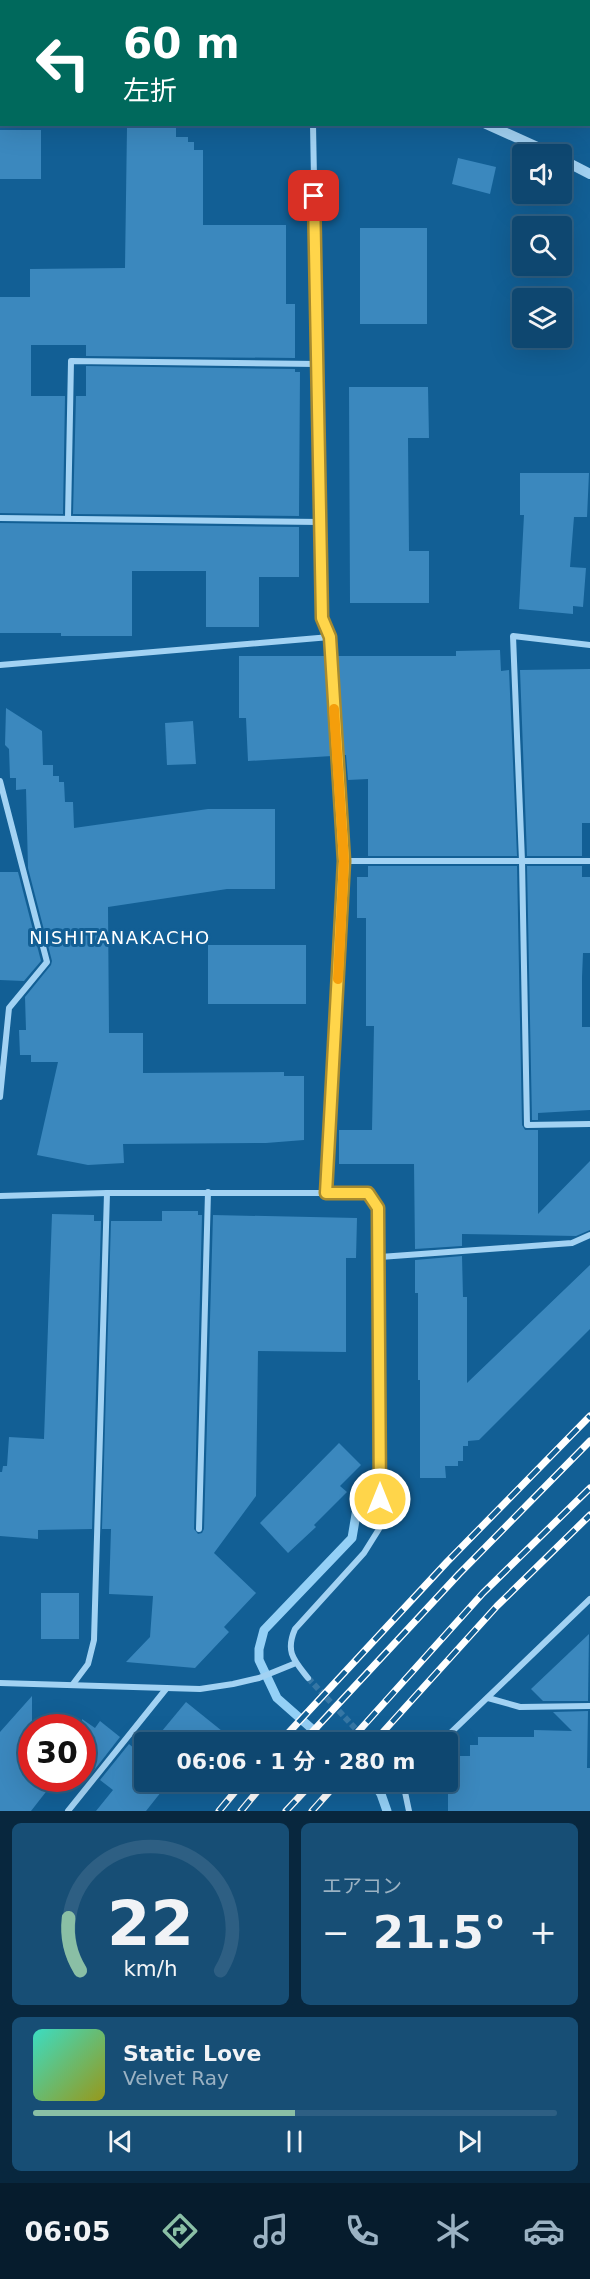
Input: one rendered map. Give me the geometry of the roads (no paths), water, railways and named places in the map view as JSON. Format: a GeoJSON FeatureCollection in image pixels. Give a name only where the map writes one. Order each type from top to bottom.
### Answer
{"type":"FeatureCollection","features":[{"type":"Feature","properties":{"kind":"street"},"geometry":{"type":"LineString","coordinates":[[313,126],[322,618],[330,637],[344,861],[326,1193]]}},
{"type":"Feature","properties":{"kind":"street"},"geometry":{"type":"LineString","coordinates":[[490,126],[531,144]]}},
{"type":"Feature","properties":{"kind":"street"},"geometry":{"type":"LineString","coordinates":[[572,165],[590,174]]}},
{"type":"Feature","properties":{"kind":"street"},"geometry":{"type":"LineString","coordinates":[[68,518],[71,362],[317,364]]}},
{"type":"Feature","properties":{"kind":"street"},"geometry":{"type":"LineString","coordinates":[[0,518],[320,522]]}},
{"type":"Feature","properties":{"kind":"street"},"geometry":{"type":"LineString","coordinates":[[590,645],[513,636],[522,861],[527,1125],[590,1124]]}},
{"type":"Feature","properties":{"kind":"street"},"geometry":{"type":"LineString","coordinates":[[0,665],[330,637]]}},
{"type":"Feature","properties":{"kind":"street"},"geometry":{"type":"LineString","coordinates":[[0,781],[47,962],[9,1008],[0,1097]]}},
{"type":"Feature","properties":{"kind":"street"},"geometry":{"type":"LineString","coordinates":[[344,861],[590,861]]}},
{"type":"Feature","properties":{"kind":"street"},"geometry":{"type":"LineString","coordinates":[[0,1007],[9,1008]]}},
{"type":"Feature","properties":{"kind":"street"},"geometry":{"type":"LineString","coordinates":[[199,1529],[208,1192]]}},
{"type":"Feature","properties":{"kind":"street"},"geometry":{"type":"LineString","coordinates":[[0,1196],[208,1192],[368,1193],[378,1208],[380,1257],[379,1529],[364,1553],[295,1629],[290,1648],[296,1663],[308,1678]]}},
{"type":"Feature","properties":{"kind":"street"},"geometry":{"type":"LineString","coordinates":[[73,1684],[88,1664],[94,1640],[107,1193]]}},
{"type":"Feature","properties":{"kind":"street"},"geometry":{"type":"LineString","coordinates":[[380,1257],[572,1243],[590,1235]]}},
{"type":"Feature","properties":{"kind":"street"},"geometry":{"type":"LineString","coordinates":[[452,1732],[590,1599]]}},
{"type":"Feature","properties":{"kind":"street"},"geometry":{"type":"LineString","coordinates":[[0,1683],[200,1689],[258,1678],[296,1663]]}},
{"type":"Feature","properties":{"kind":"street"},"geometry":{"type":"LineString","coordinates":[[68,1811],[166,1689]]}},
{"type":"Feature","properties":{"kind":"street"},"geometry":{"type":"LineString","coordinates":[[488,1698],[520,1707],[590,1706]]}},
{"type":"Feature","properties":{"kind":"street"},"geometry":{"type":"LineString","coordinates":[[405,1792],[409,1811]]}},
{"type":"Feature","properties":{"kind":"waterway"},"geometry":{"type":"LineString","coordinates":[[316,1732],[277,1698],[259,1660],[259,1649],[264,1630],[352,1538],[361,1485]]}},
{"type":"Feature","properties":{"kind":"waterway"},"geometry":{"type":"LineString","coordinates":[[380,1792],[387,1811]]}},
{"type":"Feature","properties":{"kind":"tunnel"},"geometry":{"type":"LineString","coordinates":[[308,1678],[359,1732]]}},
{"type":"Feature","properties":{"kind":"railway"},"geometry":{"type":"LineString","coordinates":[[289,1732],[447,1562],[590,1416]]}},
{"type":"Feature","properties":{"kind":"railway"},"geometry":{"type":"LineString","coordinates":[[312,1732],[459,1574],[590,1441]]}},
{"type":"Feature","properties":{"kind":"railway"},"geometry":{"type":"LineString","coordinates":[[358,1732],[483,1593],[590,1488]]}},
{"type":"Feature","properties":{"kind":"railway"},"geometry":{"type":"LineString","coordinates":[[383,1732],[497,1606],[590,1515]]}},
{"type":"Feature","properties":{"kind":"railway"},"geometry":{"type":"LineString","coordinates":[[219,1811],[235,1792]]}},
{"type":"Feature","properties":{"kind":"railway"},"geometry":{"type":"LineString","coordinates":[[241,1811],[257,1792]]}},
{"type":"Feature","properties":{"kind":"railway"},"geometry":{"type":"LineString","coordinates":[[286,1811],[304,1792]]}},
{"type":"Feature","properties":{"kind":"railway"},"geometry":{"type":"LineString","coordinates":[[312,1811],[329,1792]]}},
{"type":"Feature","properties":{"kind":"district","name":"NISHITANAKACHO"},"geometry":{"type":"Point","coordinates":[120,937]}}]}
